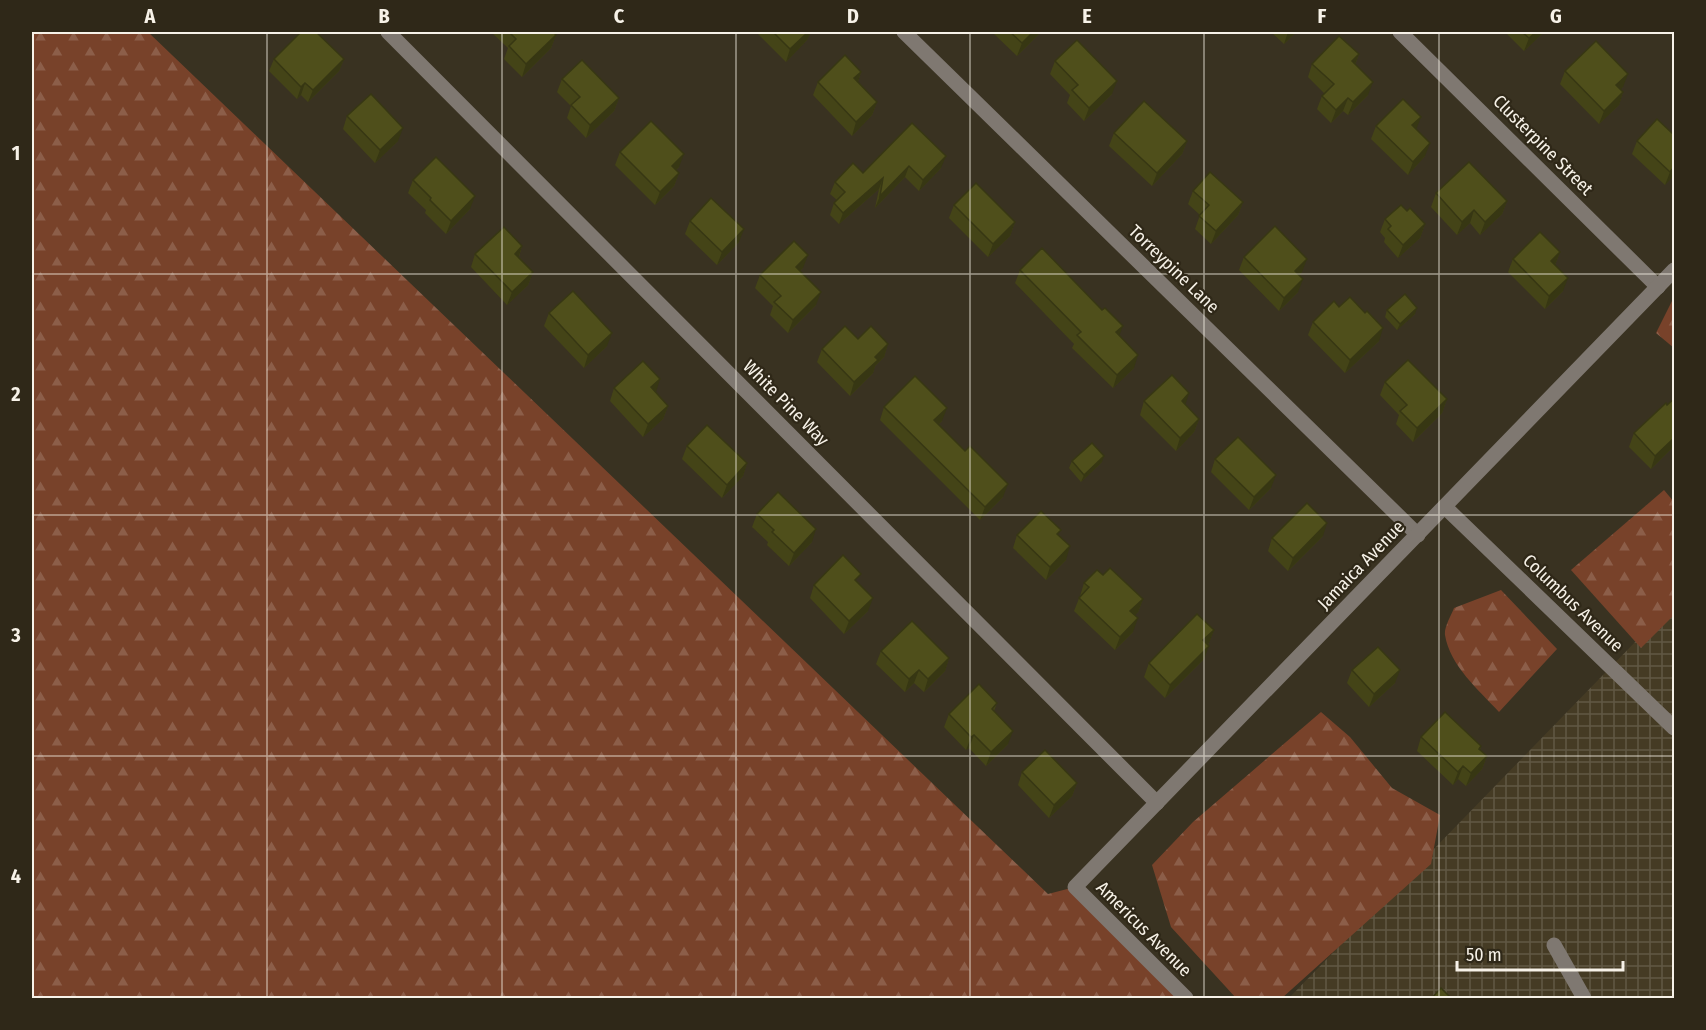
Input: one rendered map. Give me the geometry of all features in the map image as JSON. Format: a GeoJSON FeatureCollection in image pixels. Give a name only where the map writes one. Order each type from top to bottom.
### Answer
{"type":"FeatureCollection","features":[{"type":"Feature","properties":{"kind":"street","name":"White Pine Way"},"geometry":{"type":"LineString","coordinates":[[388,32],[1157,803]]}},
{"type":"Feature","properties":{"kind":"street","name":"Torreypine Lane"},"geometry":{"type":"LineString","coordinates":[[904,32],[1418,535]]}},
{"type":"Feature","properties":{"kind":"street","name":"Clusterpine Street"},"geometry":{"type":"LineString","coordinates":[[1400,32],[1658,287]]}},
{"type":"Feature","properties":{"kind":"street","name":"Jamaica Avenue"},"geometry":{"type":"LineString","coordinates":[[1074,887],[1674,270]]}},
{"type":"Feature","properties":{"kind":"street","name":"Columbus Avenue"},"geometry":{"type":"LineString","coordinates":[[1445,507],[1674,728]]}},
{"type":"Feature","properties":{"kind":"street","name":"Americus Avenue"},"geometry":{"type":"LineString","coordinates":[[1074,887],[1186,999]]}},
{"type":"Feature","properties":{"kind":"street"},"geometry":{"type":"LineString","coordinates":[[1554,945],[1584,999]]}},
{"type":"Feature","properties":{"kind":"shaded area"},"geometry":{"type":"Polygon","coordinates":[[[1674,602],[1674,998],[1289,998],[1674,602]]]}},
{"type":"Feature","properties":{"kind":"green space"},"geometry":{"type":"Polygon","coordinates":[[[32,32],[148,32],[1048,894],[1075,887],[1186,998],[32,998],[32,32]]]}},
{"type":"Feature","properties":{"kind":"green space"},"geometry":{"type":"Polygon","coordinates":[[[1674,297],[1674,348],[1656,333],[1674,297]]]}},
{"type":"Feature","properties":{"kind":"green space"},"geometry":{"type":"Polygon","coordinates":[[[1664,490],[1674,502],[1674,615],[1641,648],[1571,570],[1664,490]]]}},
{"type":"Feature","properties":{"kind":"green space"},"geometry":{"type":"Polygon","coordinates":[[[1501,590],[1557,649],[1499,712],[1459,667],[1448,646],[1445,632],[1454,608],[1501,590]]]}},
{"type":"Feature","properties":{"kind":"green space"},"geometry":{"type":"Polygon","coordinates":[[[1321,712],[1350,737],[1392,788],[1440,815],[1431,864],[1282,998],[1236,998],[1171,927],[1152,865],[1193,822],[1321,712]]]}},
{"type":"Feature","properties":{"kind":"building"},"geometry":{"type":"Polygon","coordinates":[[[301,32],[316,32],[344,59],[313,90],[305,83],[301,87],[274,59],[301,32]]]}},
{"type":"Feature","properties":{"kind":"building"},"geometry":{"type":"Polygon","coordinates":[[[509,32],[553,32],[556,35],[526,64],[509,46],[516,39],[509,32]]]}},
{"type":"Feature","properties":{"kind":"building"},"geometry":{"type":"Polygon","coordinates":[[[773,32],[808,32],[790,49],[773,32]]]}},
{"type":"Feature","properties":{"kind":"building"},"geometry":{"type":"Polygon","coordinates":[[[1010,32],[1033,32],[1022,43],[1010,32]]]}},
{"type":"Feature","properties":{"kind":"building"},"geometry":{"type":"Polygon","coordinates":[[[1522,32],[1536,32],[1529,38],[1522,32]]]}},
{"type":"Feature","properties":{"kind":"building"},"geometry":{"type":"Polygon","coordinates":[[[1339,36],[1359,54],[1352,61],[1373,82],[1353,102],[1348,98],[1336,110],[1322,96],[1334,84],[1312,64],[1339,36]]]}},
{"type":"Feature","properties":{"kind":"building"},"geometry":{"type":"Polygon","coordinates":[[[1077,40],[1117,81],[1089,108],[1072,90],[1078,85],[1055,61],[1077,40]]]}},
{"type":"Feature","properties":{"kind":"building"},"geometry":{"type":"Polygon","coordinates":[[[1596,41],[1628,74],[1616,85],[1623,92],[1604,111],[1565,71],[1596,41]]]}},
{"type":"Feature","properties":{"kind":"building"},"geometry":{"type":"Polygon","coordinates":[[[845,55],[861,72],[854,78],[877,102],[856,122],[818,82],[845,55]]]}},
{"type":"Feature","properties":{"kind":"building"},"geometry":{"type":"Polygon","coordinates":[[[582,60],[619,98],[590,125],[571,105],[580,97],[562,79],[582,60]]]}},
{"type":"Feature","properties":{"kind":"building"},"geometry":{"type":"Polygon","coordinates":[[[371,94],[403,128],[380,150],[347,116],[371,94]]]}},
{"type":"Feature","properties":{"kind":"building"},"geometry":{"type":"Polygon","coordinates":[[[1403,99],[1421,117],[1412,125],[1430,143],[1413,162],[1376,126],[1403,99]]]}},
{"type":"Feature","properties":{"kind":"building"},"geometry":{"type":"Polygon","coordinates":[[[1144,101],[1187,141],[1157,173],[1114,133],[1144,101]]]}},
{"type":"Feature","properties":{"kind":"building"},"geometry":{"type":"Polygon","coordinates":[[[1657,119],[1674,135],[1674,167],[1670,172],[1637,141],[1657,119]]]}},
{"type":"Feature","properties":{"kind":"building"},"geometry":{"type":"Polygon","coordinates":[[[651,121],[684,154],[672,166],[679,173],[660,192],[620,152],[651,121]]]}},
{"type":"Feature","properties":{"kind":"building"},"geometry":{"type":"Polygon","coordinates":[[[912,123],[946,156],[923,180],[909,166],[880,196],[883,178],[843,213],[834,203],[845,192],[835,182],[853,163],[863,173],[912,123]]]}},
{"type":"Feature","properties":{"kind":"building"},"geometry":{"type":"Polygon","coordinates":[[[436,157],[475,196],[451,221],[413,180],[436,157]]]}},
{"type":"Feature","properties":{"kind":"building"},"geometry":{"type":"Polygon","coordinates":[[[1469,162],[1507,201],[1485,222],[1474,210],[1462,222],[1436,193],[1469,162]]]}},
{"type":"Feature","properties":{"kind":"building"},"geometry":{"type":"Polygon","coordinates":[[[1210,172],[1243,202],[1216,231],[1199,216],[1209,205],[1193,191],[1210,172]]]}},
{"type":"Feature","properties":{"kind":"building"},"geometry":{"type":"Polygon","coordinates":[[[976,183],[1015,222],[993,244],[954,205],[976,183]]]}},
{"type":"Feature","properties":{"kind":"building"},"geometry":{"type":"Polygon","coordinates":[[[711,198],[744,229],[722,252],[690,221],[711,198]]]}},
{"type":"Feature","properties":{"kind":"building"},"geometry":{"type":"Polygon","coordinates":[[[1401,205],[1407,211],[1410,208],[1425,224],[1403,245],[1388,229],[1391,226],[1385,219],[1401,205]]]}},
{"type":"Feature","properties":{"kind":"building"},"geometry":{"type":"Polygon","coordinates":[[[1275,226],[1307,259],[1295,271],[1303,279],[1284,298],[1244,257],[1275,226]]]}},
{"type":"Feature","properties":{"kind":"building"},"geometry":{"type":"Polygon","coordinates":[[[504,227],[522,246],[515,254],[533,272],[512,292],[475,254],[504,227]]]}},
{"type":"Feature","properties":{"kind":"building"},"geometry":{"type":"Polygon","coordinates":[[[1540,232],[1560,252],[1551,261],[1568,278],[1549,296],[1513,259],[1540,232]]]}},
{"type":"Feature","properties":{"kind":"building"},"geometry":{"type":"Polygon","coordinates":[[[794,241],[808,255],[796,267],[821,292],[793,320],[774,302],[781,296],[760,275],[794,241]]]}},
{"type":"Feature","properties":{"kind":"building"},"geometry":{"type":"Polygon","coordinates":[[[1042,248],[1102,310],[1105,308],[1123,326],[1116,332],[1138,355],[1117,375],[1077,335],[1081,332],[1020,270],[1042,248]]]}},
{"type":"Feature","properties":{"kind":"building"},"geometry":{"type":"Polygon","coordinates":[[[573,291],[612,333],[588,355],[549,313],[573,291]]]}},
{"type":"Feature","properties":{"kind":"building"},"geometry":{"type":"Polygon","coordinates":[[[1405,294],[1417,308],[1400,324],[1387,310],[1405,294]]]}},
{"type":"Feature","properties":{"kind":"building"},"geometry":{"type":"Polygon","coordinates":[[[1350,297],[1383,328],[1350,360],[1313,322],[1334,301],[1339,307],[1350,297]]]}},
{"type":"Feature","properties":{"kind":"building"},"geometry":{"type":"Polygon","coordinates":[[[845,326],[858,339],[871,326],[888,344],[875,357],[878,360],[854,382],[822,349],[845,326]]]}},
{"type":"Feature","properties":{"kind":"building"},"geometry":{"type":"Polygon","coordinates":[[[1408,360],[1447,399],[1417,428],[1400,411],[1407,405],[1385,382],[1408,360]]]}},
{"type":"Feature","properties":{"kind":"building"},"geometry":{"type":"Polygon","coordinates":[[[643,361],[660,379],[651,387],[668,406],[648,424],[614,388],[643,361]]]}},
{"type":"Feature","properties":{"kind":"building"},"geometry":{"type":"Polygon","coordinates":[[[1172,375],[1189,393],[1182,401],[1199,419],[1180,438],[1144,401],[1172,375]]]}},
{"type":"Feature","properties":{"kind":"building"},"geometry":{"type":"Polygon","coordinates":[[[915,376],[947,408],[934,420],[965,451],[970,446],[1008,484],[985,507],[884,407],[915,376]]]}},
{"type":"Feature","properties":{"kind":"building"},"geometry":{"type":"Polygon","coordinates":[[[1674,399],[1674,438],[1655,456],[1634,433],[1666,403],[1667,405],[1674,399]]]}},
{"type":"Feature","properties":{"kind":"building"},"geometry":{"type":"Polygon","coordinates":[[[707,425],[747,463],[727,485],[687,446],[707,425]]]}},
{"type":"Feature","properties":{"kind":"building"},"geometry":{"type":"Polygon","coordinates":[[[1238,437],[1276,475],[1254,497],[1215,459],[1238,437]]]}},
{"type":"Feature","properties":{"kind":"building"},"geometry":{"type":"Polygon","coordinates":[[[1092,443],[1104,456],[1084,475],[1072,461],[1092,443]]]}},
{"type":"Feature","properties":{"kind":"building"},"geometry":{"type":"Polygon","coordinates":[[[778,492],[816,529],[794,553],[757,514],[778,492]]]}},
{"type":"Feature","properties":{"kind":"building"},"geometry":{"type":"Polygon","coordinates":[[[1307,503],[1327,523],[1293,558],[1272,538],[1307,503]]]}},
{"type":"Feature","properties":{"kind":"building"},"geometry":{"type":"Polygon","coordinates":[[[1041,511],[1061,530],[1057,534],[1070,546],[1050,567],[1017,535],[1041,511]]]}},
{"type":"Feature","properties":{"kind":"building"},"geometry":{"type":"Polygon","coordinates":[[[843,555],[861,574],[855,580],[873,598],[849,621],[814,585],[843,555]]]}},
{"type":"Feature","properties":{"kind":"building"},"geometry":{"type":"Polygon","coordinates":[[[1110,568],[1143,599],[1130,611],[1138,618],[1120,637],[1079,598],[1089,587],[1084,583],[1097,570],[1103,575],[1110,568]]]}},
{"type":"Feature","properties":{"kind":"building"},"geometry":{"type":"Polygon","coordinates":[[[1197,614],[1214,630],[1203,640],[1209,646],[1170,685],[1149,663],[1197,614]]]}},
{"type":"Feature","properties":{"kind":"building"},"geometry":{"type":"Polygon","coordinates":[[[912,621],[949,658],[928,679],[919,670],[909,679],[881,651],[912,621]]]}},
{"type":"Feature","properties":{"kind":"building"},"geometry":{"type":"Polygon","coordinates":[[[1378,647],[1400,670],[1374,694],[1352,670],[1378,647]]]}},
{"type":"Feature","properties":{"kind":"building"},"geometry":{"type":"Polygon","coordinates":[[[979,684],[997,703],[992,709],[1013,731],[991,752],[974,735],[971,737],[949,714],[979,684]]]}},
{"type":"Feature","properties":{"kind":"building"},"geometry":{"type":"Polygon","coordinates":[[[1445,712],[1481,746],[1479,749],[1487,756],[1471,773],[1463,766],[1458,772],[1421,737],[1445,712]]]}},
{"type":"Feature","properties":{"kind":"building"},"geometry":{"type":"Polygon","coordinates":[[[1045,750],[1077,783],[1054,805],[1022,772],[1045,750]]]}},
{"type":"Feature","properties":{"kind":"building"},"geometry":{"type":"Polygon","coordinates":[[[1441,988],[1452,999],[1431,999],[1441,988]]]}}]}
